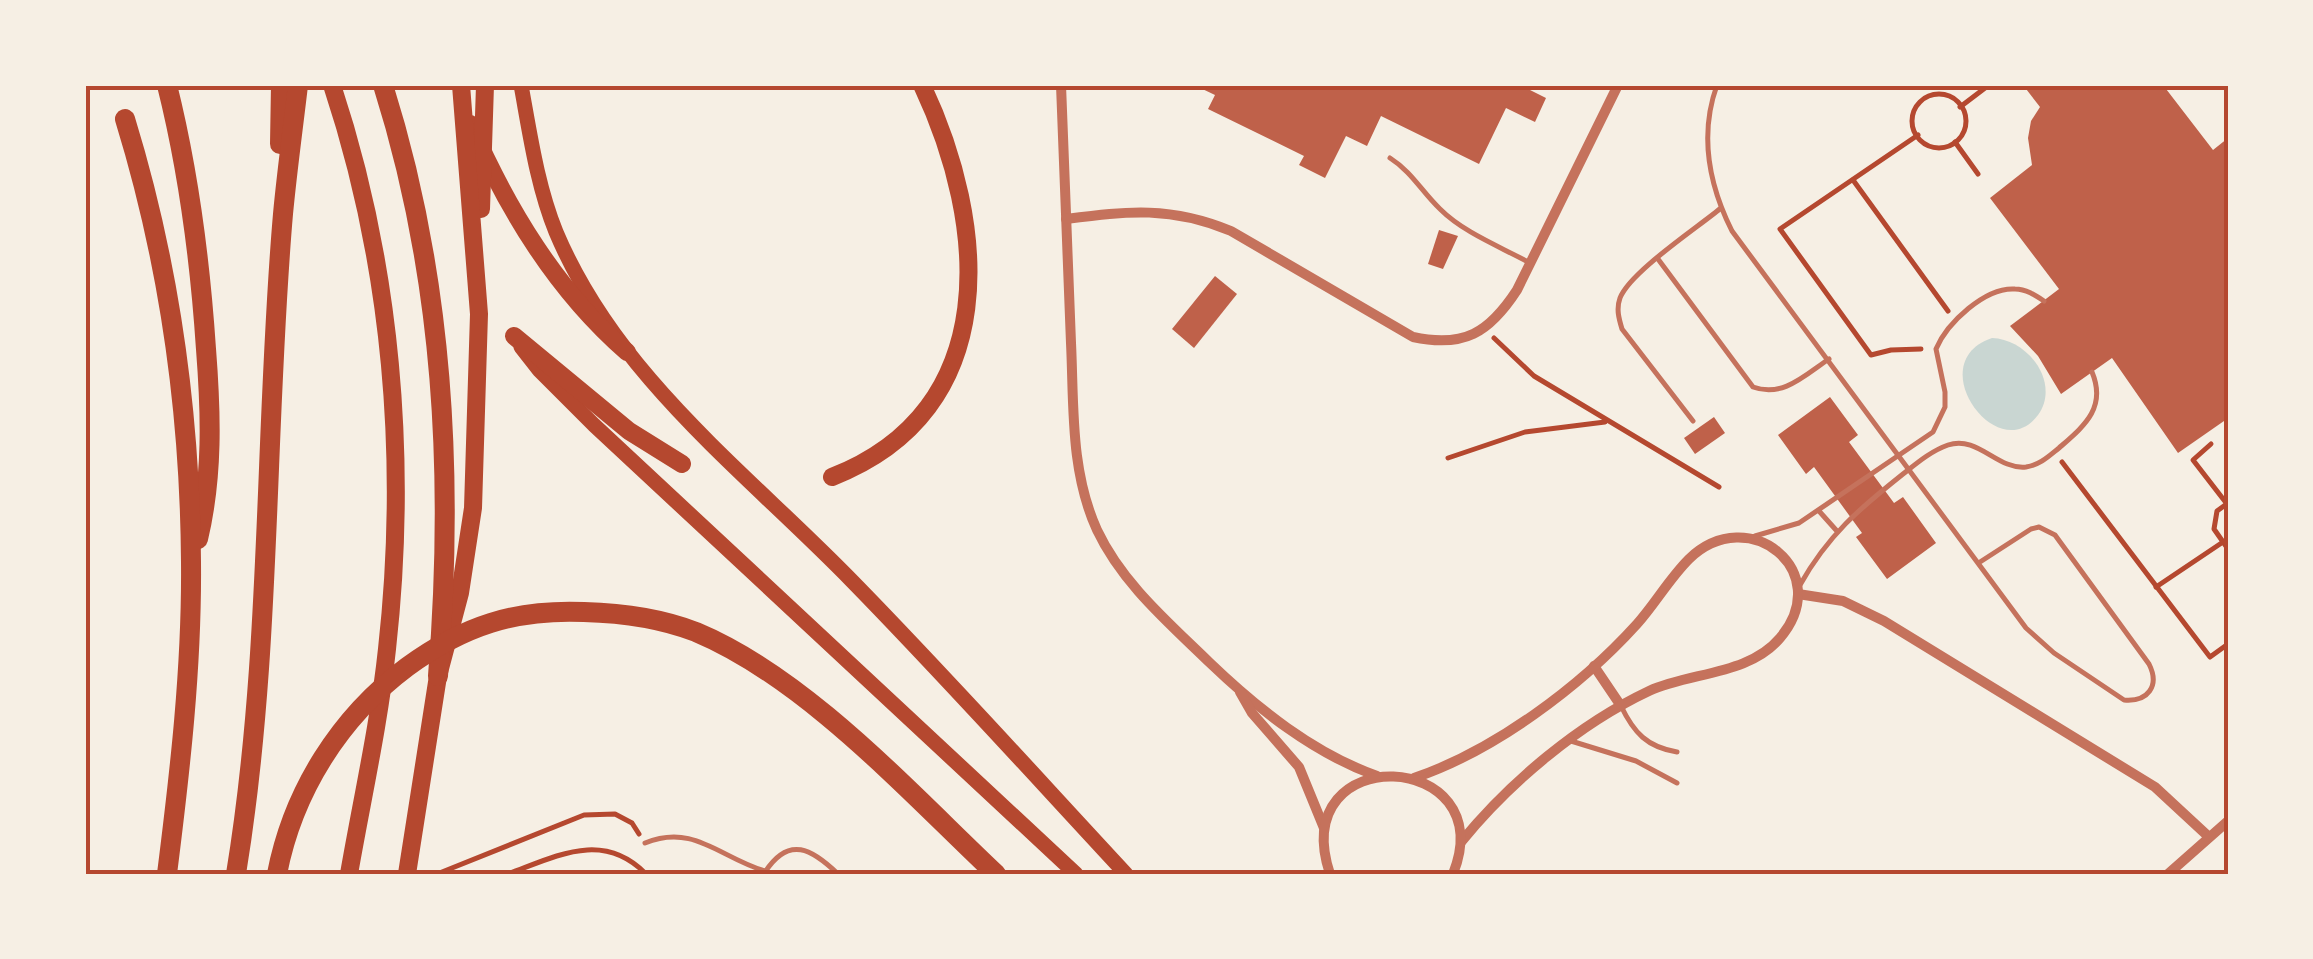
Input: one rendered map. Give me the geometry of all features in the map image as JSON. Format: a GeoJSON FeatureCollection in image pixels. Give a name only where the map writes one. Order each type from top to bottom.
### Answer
{"type":"FeatureCollection","features":[{"type":"Feature","properties":{"kind":"highway"},"geometry":{"type":"LineString","coordinates":[[167,85],[196,226],[210,406],[207,486],[191,565]]}},
{"type":"Feature","properties":{"kind":"highway"},"geometry":{"type":"LineString","coordinates":[[236,874],[254,746],[264,617],[283,216],[281,85]]}},
{"type":"Feature","properties":{"kind":"highway"},"geometry":{"type":"LineString","coordinates":[[283,216],[298,85]]}},
{"type":"Feature","properties":{"kind":"highway"},"geometry":{"type":"LineString","coordinates":[[332,85],[360,180],[380,280],[395,438],[395,544],[387,650],[349,874]]}},
{"type":"Feature","properties":{"kind":"highway"},"geometry":{"type":"LineString","coordinates":[[383,85],[422,239],[440,362],[446,524],[438,676],[408,874]]}},
{"type":"Feature","properties":{"kind":"highway"},"geometry":{"type":"LineString","coordinates":[[453,85],[499,182],[543,259],[582,310],[627,352]]}},
{"type":"Feature","properties":{"kind":"highway"},"geometry":{"type":"LineString","coordinates":[[438,676],[460,593],[474,508],[479,389],[476,240],[461,85]]}},
{"type":"Feature","properties":{"kind":"highway"},"geometry":{"type":"LineString","coordinates":[[476,240],[484,177],[485,85]]}},
{"type":"Feature","properties":{"kind":"highway"},"geometry":{"type":"LineString","coordinates":[[832,477],[893,445],[926,412],[958,351],[970,276],[968,246],[952,156],[922,85]]}},
{"type":"Feature","properties":{"kind":"highway"},"geometry":{"type":"LineString","coordinates":[[125,119],[147,190],[170,314],[185,439],[191,565],[180,768],[167,874]]}},
{"type":"Feature","properties":{"kind":"highway"},"geometry":{"type":"LineString","coordinates":[[514,336],[629,431],[682,464]]}},
{"type":"Feature","properties":{"kind":"highway"},"geometry":{"type":"LineString","coordinates":[[277,874],[288,829],[314,773],[348,722],[392,679],[442,644],[498,618],[561,611],[620,613],[658,620],[695,632],[762,668],[823,712],[996,874]]}},
{"type":"Feature","properties":{"kind":"main road"},"geometry":{"type":"LineString","coordinates":[[521,85],[539,178],[556,231],[581,280],[627,352],[693,427],[891,620],[1126,874]]}},
{"type":"Feature","properties":{"kind":"main road"},"geometry":{"type":"LineString","coordinates":[[514,336],[539,370],[594,425],[1076,874]]}},
{"type":"Feature","properties":{"kind":"street"},"geometry":{"type":"LineString","coordinates":[[1061,85],[1077,455],[1096,528],[1114,562],[1138,592],[1239,691],[1315,748],[1377,776],[1414,778],[1472,755],[1594,666],[1638,622],[1698,550],[1715,540],[1749,538],[1776,549],[1787,560],[1798,591],[1795,617],[1767,652],[1747,662],[1652,690],[1621,706],[1506,790],[1461,842]]}},
{"type":"Feature","properties":{"kind":"street"},"geometry":{"type":"LineString","coordinates":[[1066,219],[1150,210],[1205,220],[1231,230],[1413,338],[1450,341],[1485,329],[1503,312],[1618,85]]}},
{"type":"Feature","properties":{"kind":"street"},"geometry":{"type":"LineString","coordinates":[[1798,591],[1843,601],[1884,621],[2155,787],[2209,837]]}},
{"type":"Feature","properties":{"kind":"street"},"geometry":{"type":"LineString","coordinates":[[1594,666],[1621,706]]}},
{"type":"Feature","properties":{"kind":"street"},"geometry":{"type":"LineString","coordinates":[[1239,691],[1252,713],[1299,767],[1324,831]]}},
{"type":"Feature","properties":{"kind":"street"},"geometry":{"type":"LineString","coordinates":[[1330,874],[1324,855],[1324,831],[1331,812],[1358,783],[1377,776]]}},
{"type":"Feature","properties":{"kind":"street"},"geometry":{"type":"LineString","coordinates":[[1414,778],[1438,792],[1455,814],[1461,842],[1453,874]]}},
{"type":"Feature","properties":{"kind":"street"},"geometry":{"type":"LineString","coordinates":[[2168,874],[2228,822]]}},
{"type":"Feature","properties":{"kind":"street"},"geometry":{"type":"LineString","coordinates":[[1460,858],[1465,874]]}},
{"type":"Feature","properties":{"kind":"lane"},"geometry":{"type":"LineString","coordinates":[[1717,85],[1707,136],[1710,173],[1732,231],[2014,613],[2039,641],[2124,700],[2136,701],[2146,696],[2153,686],[2154,674],[2149,664],[2054,535],[2031,528],[1980,562]]}},
{"type":"Feature","properties":{"kind":"lane"},"geometry":{"type":"LineString","coordinates":[[1390,158],[1418,180],[1440,209],[1454,220],[1530,263]]}},
{"type":"Feature","properties":{"kind":"lane"},"geometry":{"type":"LineString","coordinates":[[1693,422],[1630,342],[1618,316],[1619,300],[1627,287],[1658,259],[1721,208]]}},
{"type":"Feature","properties":{"kind":"lane"},"geometry":{"type":"LineString","coordinates":[[1658,259],[1753,387],[1766,392],[1780,390],[1828,359]]}},
{"type":"Feature","properties":{"kind":"lane"},"geometry":{"type":"LineString","coordinates":[[1749,538],[1799,523],[1933,432],[1944,407],[1945,392],[1936,349],[1956,322],[1983,298],[1999,290],[2015,289],[2044,301]]}},
{"type":"Feature","properties":{"kind":"lane"},"geometry":{"type":"LineString","coordinates":[[1798,591],[1836,530],[1931,452],[1958,442],[2015,467],[2043,461],[2094,414],[2097,384],[2092,372]]}},
{"type":"Feature","properties":{"kind":"lane"},"geometry":{"type":"LineString","coordinates":[[1820,510],[1836,530]]}},
{"type":"Feature","properties":{"kind":"lane"},"geometry":{"type":"LineString","coordinates":[[1621,706],[1636,733],[1648,743],[1677,752]]}},
{"type":"Feature","properties":{"kind":"lane"},"geometry":{"type":"LineString","coordinates":[[1571,741],[1636,761],[1676,782]]}},
{"type":"Feature","properties":{"kind":"lane"},"geometry":{"type":"LineString","coordinates":[[645,844],[661,837],[694,838],[765,872],[774,858],[786,850],[801,848],[815,853],[838,874]]}},
{"type":"Feature","properties":{"kind":"path"},"geometry":{"type":"LineString","coordinates":[[1960,107],[1989,85]]}},
{"type":"Feature","properties":{"kind":"path"},"geometry":{"type":"LineString","coordinates":[[1933,92],[1954,97],[1968,118],[1963,136],[1944,150],[1924,146],[1918,136],[1911,124],[1913,106],[1933,92]]}},
{"type":"Feature","properties":{"kind":"path"},"geometry":{"type":"LineString","coordinates":[[1918,136],[1780,229],[1871,355],[1891,350],[1936,349]]}},
{"type":"Feature","properties":{"kind":"path"},"geometry":{"type":"LineString","coordinates":[[1955,142],[1978,174]]}},
{"type":"Feature","properties":{"kind":"path"},"geometry":{"type":"LineString","coordinates":[[1853,180],[1956,322]]}},
{"type":"Feature","properties":{"kind":"path"},"geometry":{"type":"LineString","coordinates":[[1485,329],[1534,376],[1719,487]]}},
{"type":"Feature","properties":{"kind":"path"},"geometry":{"type":"LineString","coordinates":[[1448,458],[1526,432],[1606,422]]}},
{"type":"Feature","properties":{"kind":"path"},"geometry":{"type":"LineString","coordinates":[[2211,444],[2192,460],[2227,503],[2216,511],[2214,529],[2228,550]]}},
{"type":"Feature","properties":{"kind":"path"},"geometry":{"type":"LineString","coordinates":[[2054,452],[2210,657],[2228,644]]}},
{"type":"Feature","properties":{"kind":"path"},"geometry":{"type":"LineString","coordinates":[[2156,586],[2223,542]]}},
{"type":"Feature","properties":{"kind":"path"},"geometry":{"type":"LineString","coordinates":[[437,874],[584,815],[615,814],[632,823],[645,844]]}},
{"type":"Feature","properties":{"kind":"path"},"geometry":{"type":"LineString","coordinates":[[508,874],[581,849],[601,849],[630,859],[646,874]]}},
{"type":"Feature","properties":{"kind":"shaded area"},"geometry":{"type":"Polygon","coordinates":[[[1992,338],[2018,346],[2043,377],[2044,403],[2038,415],[2022,428],[2004,429],[1987,421],[1973,406],[1964,387],[1963,368],[1972,350],[1992,338]]]}},
{"type":"Feature","properties":{"kind":"building"},"geometry":{"type":"Polygon","coordinates":[[[1194,85],[1520,85],[1546,98],[1535,122],[1506,108],[1479,164],[1381,116],[1367,146],[1346,136],[1325,178],[1299,165],[1304,156],[1208,109],[1215,95],[1194,85]]]}},
{"type":"Feature","properties":{"kind":"building"},"geometry":{"type":"Polygon","coordinates":[[[2023,85],[2163,85],[2213,150],[2228,138],[2228,423],[2224,421],[2178,453],[2112,358],[2061,394],[2038,356],[2010,326],[2059,289],[1990,198],[2032,165],[2028,138],[2031,121],[2040,107],[2023,85]]]}},
{"type":"Feature","properties":{"kind":"building"},"geometry":{"type":"Polygon","coordinates":[[[1439,230],[1458,236],[1443,269],[1428,264],[1439,230]]]}},
{"type":"Feature","properties":{"kind":"building"},"geometry":{"type":"Polygon","coordinates":[[[1215,276],[1237,294],[1194,348],[1172,329],[1215,276]]]}},
{"type":"Feature","properties":{"kind":"building"},"geometry":{"type":"Polygon","coordinates":[[[1830,397],[1858,435],[1849,442],[1894,503],[1903,497],[1936,543],[1887,579],[1856,537],[1862,533],[1814,467],[1806,474],[1778,435],[1830,397]]]}},
{"type":"Feature","properties":{"kind":"building"},"geometry":{"type":"Polygon","coordinates":[[[1714,417],[1725,433],[1695,454],[1684,438],[1714,417]]]}}]}
